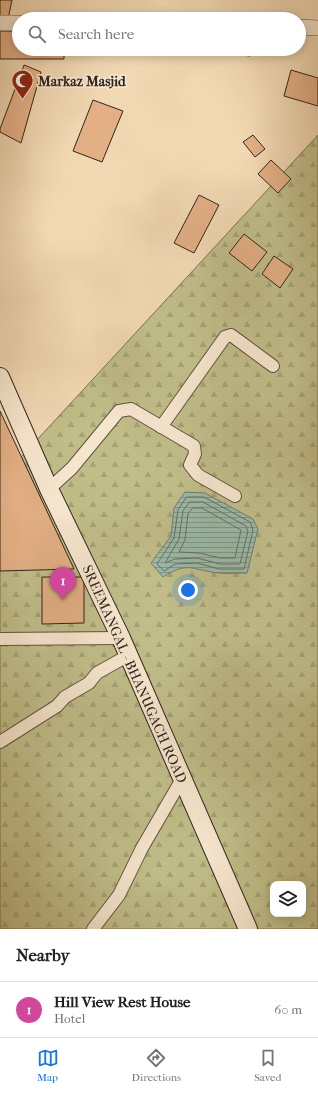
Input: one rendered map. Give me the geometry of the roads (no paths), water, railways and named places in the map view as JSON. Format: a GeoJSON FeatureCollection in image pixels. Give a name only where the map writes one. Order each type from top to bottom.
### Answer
{"type":"FeatureCollection","features":[{"type":"Feature","properties":{"kind":"main road","name":"SREEMANGAL - BHANUGACH ROAD"},"geometry":{"type":"LineString","coordinates":[[0,377],[49,489],[129,655],[248,929]]}},
{"type":"Feature","properties":{"kind":"street"},"geometry":{"type":"LineString","coordinates":[[0,23],[12,23]]}},
{"type":"Feature","properties":{"kind":"street"},"geometry":{"type":"LineString","coordinates":[[306,28],[318,28]]}},
{"type":"Feature","properties":{"kind":"street"},"geometry":{"type":"LineString","coordinates":[[162,427],[226,337],[231,335],[274,366]]}},
{"type":"Feature","properties":{"kind":"street"},"geometry":{"type":"LineString","coordinates":[[49,489],[72,468],[119,411],[131,409],[194,446],[195,454],[190,465],[198,475],[235,496]]}},
{"type":"Feature","properties":{"kind":"street"},"geometry":{"type":"LineString","coordinates":[[0,639],[121,638]]}},
{"type":"Feature","properties":{"kind":"street"},"geometry":{"type":"LineString","coordinates":[[0,742],[57,706],[64,697],[89,683],[97,673],[129,655]]}},
{"type":"Feature","properties":{"kind":"street"},"geometry":{"type":"LineString","coordinates":[[93,929],[119,895],[142,848],[182,779]]}},
{"type":"Feature","properties":{"kind":"water"},"geometry":{"type":"Polygon","coordinates":[[[185,492],[205,493],[253,519],[258,529],[247,573],[219,573],[186,568],[179,569],[163,577],[151,563],[171,536],[174,508],[185,492]]]}},
{"type":"Feature","properties":{"kind":"place","name":"Markaz Masjid"},"geometry":{"type":"Point","coordinates":[22,100]}},
{"type":"Feature","properties":{"kind":"place","name":"Hill View Rest House"},"geometry":{"type":"Point","coordinates":[63,600]}}]}
